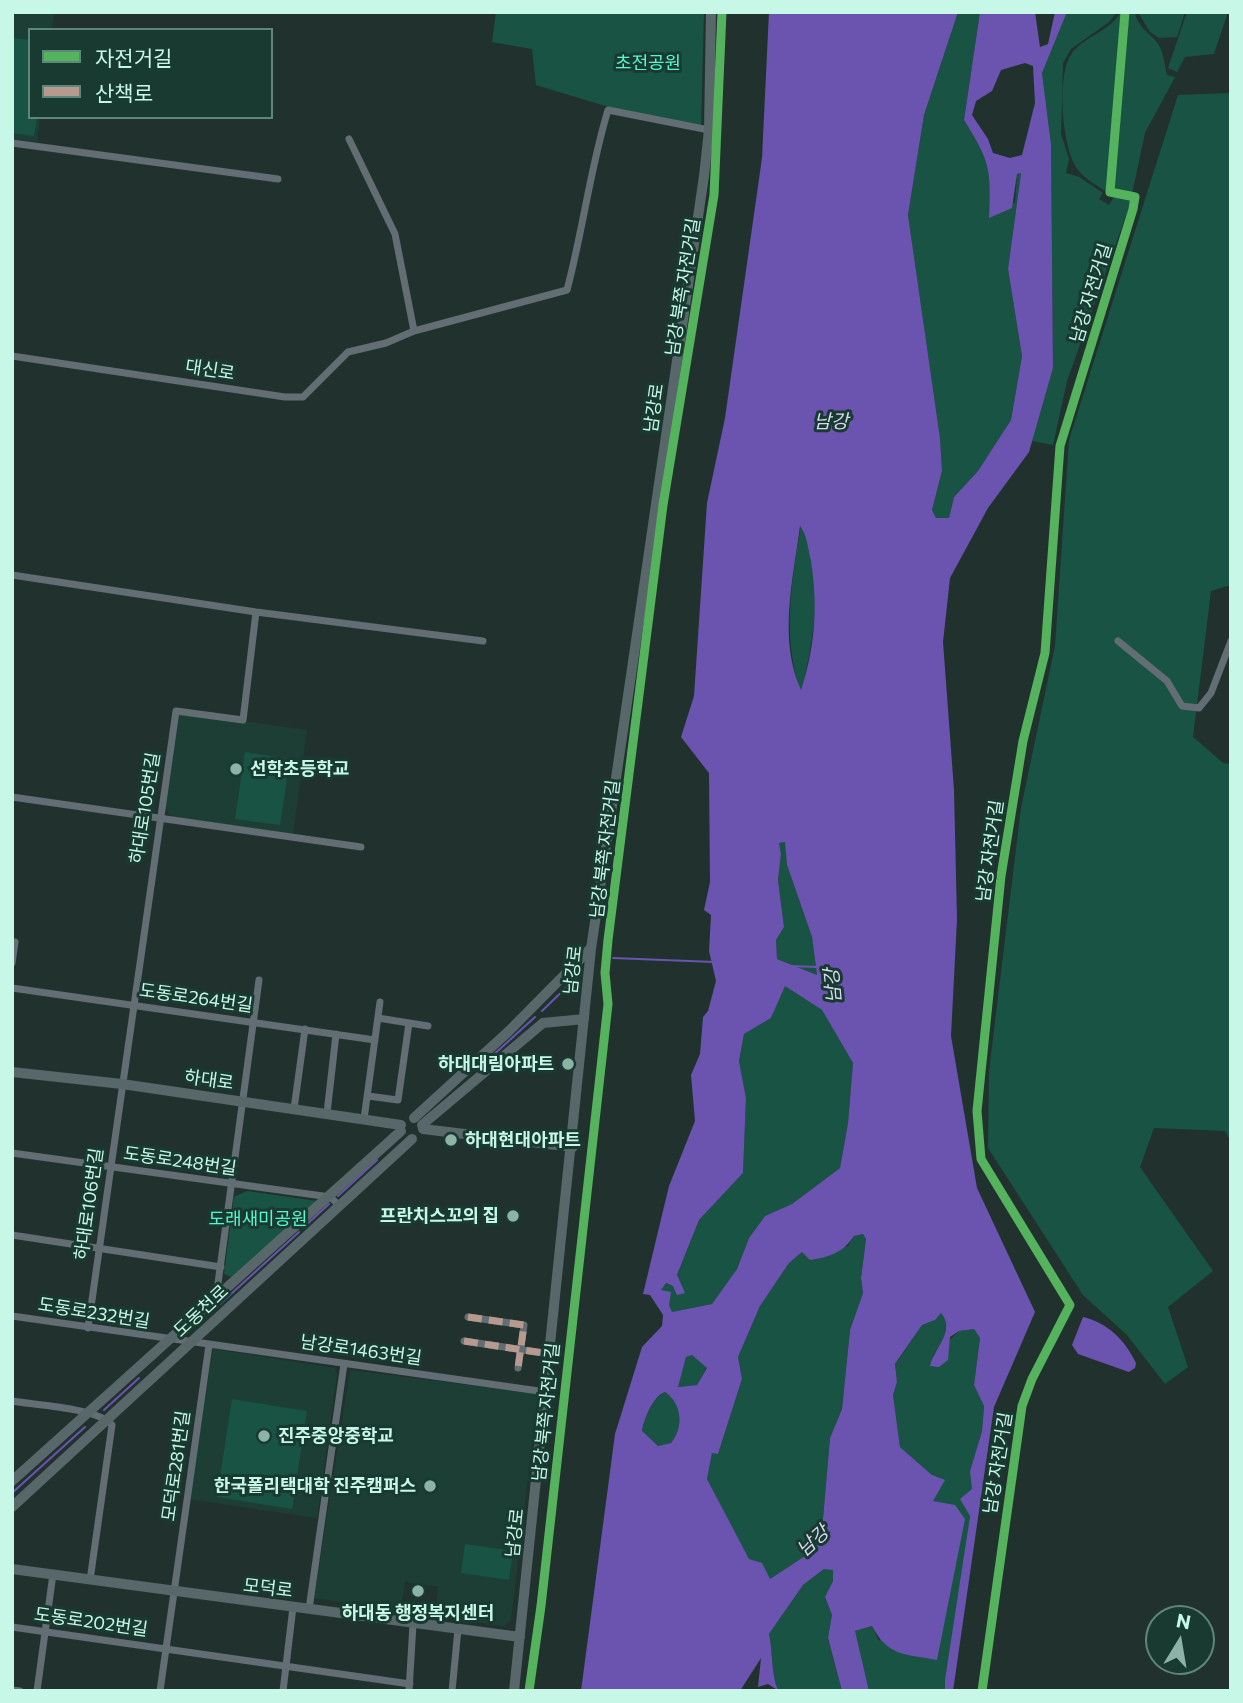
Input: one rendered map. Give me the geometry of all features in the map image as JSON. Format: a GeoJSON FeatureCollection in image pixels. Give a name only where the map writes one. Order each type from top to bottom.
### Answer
{"type":"FeatureCollection","features":[{"type":"Feature","properties":{"kind":"street","name":"남강로"},"geometry":{"type":"LineString","coordinates":[[514,1691],[573,1147],[591,949],[709,130],[711,12]]}},
{"type":"Feature","properties":{"kind":"street"},"geometry":{"type":"LineString","coordinates":[[349,139],[395,234],[414,331],[567,290],[578,247],[594,156],[608,110],[709,130]]}},
{"type":"Feature","properties":{"kind":"street"},"geometry":{"type":"LineString","coordinates":[[12,143],[278,178]]}},
{"type":"Feature","properties":{"kind":"street","name":"대신로"},"geometry":{"type":"LineString","coordinates":[[12,356],[303,397],[348,352],[386,343],[414,331]]}},
{"type":"Feature","properties":{"kind":"street"},"geometry":{"type":"LineString","coordinates":[[12,575],[256,612],[483,641]]}},
{"type":"Feature","properties":{"kind":"street","name":"하대로105번길"},"geometry":{"type":"LineString","coordinates":[[122,1084],[176,711],[243,720],[256,612]]}},
{"type":"Feature","properties":{"kind":"street"},"geometry":{"type":"LineString","coordinates":[[1118,641],[1167,681],[1182,706],[1199,708],[1211,693],[1231,641]]}},
{"type":"Feature","properties":{"kind":"street"},"geometry":{"type":"LineString","coordinates":[[12,797],[159,820],[361,846]]}},
{"type":"Feature","properties":{"kind":"street"},"geometry":{"type":"LineString","coordinates":[[12,963],[15,942]]}},
{"type":"Feature","properties":{"kind":"street"},"geometry":{"type":"LineString","coordinates":[[573,1147],[420,1124],[407,1118],[401,1128],[405,1137],[412,1139],[421,1135],[420,1124],[591,949]]}},
{"type":"Feature","properties":{"kind":"street"},"geometry":{"type":"LineString","coordinates":[[216,1299],[251,1021],[259,980]]}},
{"type":"Feature","properties":{"kind":"street","name":"도동로264번길"},"geometry":{"type":"LineString","coordinates":[[12,988],[375,1040]]}},
{"type":"Feature","properties":{"kind":"street"},"geometry":{"type":"LineString","coordinates":[[365,1119],[380,1002]]}},
{"type":"Feature","properties":{"kind":"street"},"geometry":{"type":"LineString","coordinates":[[526,1014],[534,1012],[540,1016],[536,1028]]}},
{"type":"Feature","properties":{"kind":"street"},"geometry":{"type":"LineString","coordinates":[[378,1018],[428,1026]]}},
{"type":"Feature","properties":{"kind":"street"},"geometry":{"type":"LineString","coordinates":[[420,1124],[536,1028],[547,1021],[584,1019]]}},
{"type":"Feature","properties":{"kind":"street"},"geometry":{"type":"LineString","coordinates":[[368,1096],[398,1100],[409,1023]]}},
{"type":"Feature","properties":{"kind":"street"},"geometry":{"type":"LineString","coordinates":[[294,1108],[305,1029]]}},
{"type":"Feature","properties":{"kind":"street"},"geometry":{"type":"LineString","coordinates":[[327,1113],[336,1034]]}},
{"type":"Feature","properties":{"kind":"street","name":"하대로"},"geometry":{"type":"LineString","coordinates":[[12,1072],[294,1108],[365,1119],[401,1128]]}},
{"type":"Feature","properties":{"kind":"street","name":"하대로106번길"},"geometry":{"type":"LineString","coordinates":[[88,1328],[122,1084]]}},
{"type":"Feature","properties":{"kind":"street","name":"도동천로"},"geometry":{"type":"LineString","coordinates":[[12,1481],[330,1197],[401,1128]]}},
{"type":"Feature","properties":{"kind":"street","name":"도동천로"},"geometry":{"type":"LineString","coordinates":[[12,1507],[412,1139]]}},
{"type":"Feature","properties":{"kind":"street","name":"도동로248번길"},"geometry":{"type":"LineString","coordinates":[[12,1153],[330,1197]]}},
{"type":"Feature","properties":{"kind":"street"},"geometry":{"type":"LineString","coordinates":[[330,1197],[340,1206]]}},
{"type":"Feature","properties":{"kind":"street"},"geometry":{"type":"LineString","coordinates":[[293,1230],[303,1230],[303,1239]]}},
{"type":"Feature","properties":{"kind":"street"},"geometry":{"type":"LineString","coordinates":[[12,1236],[221,1267]]}},
{"type":"Feature","properties":{"kind":"street","name":"도동로232번길"},"geometry":{"type":"LineString","coordinates":[[12,1316],[171,1341]]}},
{"type":"Feature","properties":{"kind":"street"},"geometry":{"type":"LineString","coordinates":[[468,1317],[524,1325],[518,1368]]}},
{"type":"Feature","properties":{"kind":"street"},"geometry":{"type":"LineString","coordinates":[[196,1318],[197,1325],[208,1327]]}},
{"type":"Feature","properties":{"kind":"street","name":"남강로1463번길"},"geometry":{"type":"LineString","coordinates":[[171,1341],[546,1392]]}},
{"type":"Feature","properties":{"kind":"street"},"geometry":{"type":"LineString","coordinates":[[464,1341],[550,1354]]}},
{"type":"Feature","properties":{"kind":"street","name":"모덕로281번길"},"geometry":{"type":"LineString","coordinates":[[160,1691],[209,1345]]}},
{"type":"Feature","properties":{"kind":"street"},"geometry":{"type":"LineString","coordinates":[[309,1609],[344,1364]]}},
{"type":"Feature","properties":{"kind":"street"},"geometry":{"type":"LineString","coordinates":[[12,1401],[89,1413],[107,1419],[113,1425],[90,1580]]}},
{"type":"Feature","properties":{"kind":"street","name":"모덕로"},"geometry":{"type":"LineString","coordinates":[[12,1569],[520,1637]]}},
{"type":"Feature","properties":{"kind":"street"},"geometry":{"type":"LineString","coordinates":[[37,1691],[52,1574]]}},
{"type":"Feature","properties":{"kind":"street"},"geometry":{"type":"LineString","coordinates":[[284,1691],[293,1607]]}},
{"type":"Feature","properties":{"kind":"street"},"geometry":{"type":"LineString","coordinates":[[409,1687],[413,1624]]}},
{"type":"Feature","properties":{"kind":"street","name":"도동로202번길"},"geometry":{"type":"LineString","coordinates":[[12,1627],[287,1666],[409,1687]]}},
{"type":"Feature","properties":{"kind":"street"},"geometry":{"type":"LineString","coordinates":[[452,1691],[458,1629]]}},
{"type":"Feature","properties":{"kind":"street"},"geometry":{"type":"LineString","coordinates":[[12,1690],[20,1691]]}},
{"type":"Feature","properties":{"kind":"shaded area"},"geometry":{"type":"Polygon","coordinates":[[[12,12],[54,12],[52,28],[28,28],[28,119],[40,119],[37,142],[12,139],[12,12]]]}},
{"type":"Feature","properties":{"kind":"shaded area","name":"선학초등학교"},"geometry":{"type":"Polygon","coordinates":[[[178,712],[307,730],[293,834],[172,817],[165,808],[178,712]]]}},
{"type":"Feature","properties":{"kind":"shaded area","name":"진주중앙중학교"},"geometry":{"type":"Polygon","coordinates":[[[213,1349],[335,1368],[337,1374],[317,1518],[189,1499],[213,1349]]]}},
{"type":"Feature","properties":{"kind":"shaded area","name":"한국폴리택대학 진주캠퍼스"},"geometry":{"type":"Polygon","coordinates":[[[350,1370],[538,1394],[511,1620],[505,1626],[435,1617],[438,1587],[405,1582],[400,1611],[314,1598],[350,1370]]]}},
{"type":"Feature","properties":{"kind":"green space","name":"초전공원"},"geometry":{"type":"Polygon","coordinates":[[[496,12],[704,12],[701,126],[609,107],[536,85],[532,49],[492,42],[496,12]]]}},
{"type":"Feature","properties":{"kind":"green space"},"geometry":{"type":"Polygon","coordinates":[[[958,12],[980,12],[964,120],[987,166],[990,187],[989,217],[1015,202],[1017,174],[1021,172],[1008,269],[1022,356],[1011,420],[978,471],[954,497],[949,518],[936,518],[932,510],[942,471],[940,438],[908,215],[924,115],[958,12]]]}},
{"type":"Feature","properties":{"kind":"green space"},"geometry":{"type":"Polygon","coordinates":[[[1067,12],[1117,12],[1109,22],[1071,49],[1063,63],[1061,134],[1069,159],[1066,173],[1079,177],[1103,193],[1099,199],[1109,205],[1114,197],[1132,199],[1067,381],[1053,445],[1032,441],[1053,368],[1051,144],[1042,73],[1067,12]]]}},
{"type":"Feature","properties":{"kind":"green space"},"geometry":{"type":"Polygon","coordinates":[[[1124,12],[1109,186],[1105,191],[1082,174],[1071,157],[1064,127],[1064,77],[1067,63],[1077,47],[1110,24],[1124,12]]]}},
{"type":"Feature","properties":{"kind":"green space"},"geometry":{"type":"Polygon","coordinates":[[[1128,12],[1135,12],[1140,25],[1159,45],[1167,75],[1175,77],[1145,133],[1132,194],[1116,193],[1113,185],[1128,12]]]}},
{"type":"Feature","properties":{"kind":"green space"},"geometry":{"type":"Polygon","coordinates":[[[1138,12],[1185,12],[1177,37],[1159,38],[1150,32],[1138,12]]]}},
{"type":"Feature","properties":{"kind":"green space"},"geometry":{"type":"Polygon","coordinates":[[[1187,12],[1228,12],[1214,54],[1185,57],[1177,72],[1168,68],[1187,12]]]}},
{"type":"Feature","properties":{"kind":"green space"},"geometry":{"type":"Polygon","coordinates":[[[12,38],[28,40],[28,119],[37,119],[34,136],[12,133],[12,38]]]}},
{"type":"Feature","properties":{"kind":"green space"},"geometry":{"type":"Polygon","coordinates":[[[1231,93],[1231,585],[1211,591],[1193,737],[1223,763],[1231,764],[1231,1141],[1225,1131],[1154,1128],[1140,1167],[1213,1271],[1168,1307],[1188,1367],[1165,1384],[1127,1335],[1083,1295],[988,1148],[989,1071],[1021,808],[1055,646],[1069,440],[1178,95],[1231,93]]]}},
{"type":"Feature","properties":{"kind":"green space"},"geometry":{"type":"Polygon","coordinates":[[[801,524],[813,566],[815,608],[801,692],[791,650],[790,608],[801,524]]]}},
{"type":"Feature","properties":{"kind":"green space"},"geometry":{"type":"Polygon","coordinates":[[[245,752],[290,759],[280,825],[235,819],[245,752]]]}},
{"type":"Feature","properties":{"kind":"green space"},"geometry":{"type":"Polygon","coordinates":[[[786,842],[787,865],[812,937],[817,975],[777,959],[776,940],[784,927],[778,880],[781,854],[779,843],[786,842]]]}},
{"type":"Feature","properties":{"kind":"green space"},"geometry":{"type":"Polygon","coordinates":[[[784,985],[822,1010],[853,1063],[848,1123],[840,1168],[792,1204],[765,1216],[749,1238],[737,1269],[712,1304],[672,1312],[661,1290],[665,1283],[673,1286],[699,1220],[743,1173],[746,1098],[739,1061],[744,1034],[771,1018],[784,985]]]}},
{"type":"Feature","properties":{"kind":"green space","name":"도래새미공원"},"geometry":{"type":"Polygon","coordinates":[[[247,1191],[317,1201],[231,1277],[224,1274],[234,1197],[247,1191]]]}},
{"type":"Feature","properties":{"kind":"green space"},"geometry":{"type":"Polygon","coordinates":[[[863,1234],[866,1239],[861,1278],[863,1293],[850,1330],[842,1409],[830,1438],[822,1530],[832,1532],[805,1556],[770,1579],[749,1560],[707,1479],[712,1452],[718,1454],[742,1379],[738,1357],[760,1306],[789,1263],[802,1252],[848,1246],[854,1236],[863,1234]]]}},
{"type":"Feature","properties":{"kind":"green space"},"geometry":{"type":"Polygon","coordinates":[[[941,1312],[946,1330],[932,1357],[959,1331],[974,1329],[980,1338],[974,1385],[984,1406],[982,1431],[970,1471],[973,1478],[970,1516],[945,1691],[869,1691],[854,1631],[872,1626],[879,1641],[950,1506],[933,1501],[938,1488],[932,1475],[900,1447],[893,1395],[897,1382],[895,1365],[922,1325],[935,1320],[941,1312]]]}},
{"type":"Feature","properties":{"kind":"green space"},"geometry":{"type":"Polygon","coordinates":[[[692,1355],[707,1367],[697,1385],[677,1387],[686,1357],[692,1355]]]}},
{"type":"Feature","properties":{"kind":"green space"},"geometry":{"type":"Polygon","coordinates":[[[665,1392],[678,1409],[679,1423],[671,1443],[658,1446],[642,1432],[650,1409],[665,1392]]]}},
{"type":"Feature","properties":{"kind":"green space"},"geometry":{"type":"Polygon","coordinates":[[[232,1399],[307,1411],[292,1509],[217,1497],[232,1399]]]}},
{"type":"Feature","properties":{"kind":"green space"},"geometry":{"type":"Polygon","coordinates":[[[465,1544],[513,1551],[509,1580],[461,1573],[465,1544]]]}},
{"type":"Feature","properties":{"kind":"green space"},"geometry":{"type":"Polygon","coordinates":[[[824,1569],[833,1569],[833,1581],[825,1598],[832,1615],[828,1639],[842,1691],[779,1691],[769,1634],[803,1585],[824,1569]]]}},
{"type":"Feature","properties":{"kind":"water","name":"남강"},"geometry":{"type":"Polygon","coordinates":[[[769,12],[958,12],[924,115],[908,215],[940,438],[942,471],[932,510],[936,518],[949,518],[954,497],[978,471],[1011,420],[1022,356],[1008,269],[1021,173],[1017,174],[1012,208],[989,218],[990,188],[987,166],[964,120],[980,12],[1035,12],[1040,47],[1048,44],[1055,12],[1067,12],[1042,73],[1051,144],[1053,368],[1029,452],[988,508],[950,578],[943,642],[954,790],[957,919],[951,1036],[977,1188],[1035,1312],[994,1407],[953,1691],[945,1691],[945,1680],[970,1516],[960,1499],[972,1489],[970,1471],[982,1431],[984,1406],[974,1385],[980,1338],[974,1329],[959,1331],[950,1337],[948,1360],[939,1367],[930,1366],[945,1333],[945,1320],[941,1313],[935,1320],[922,1325],[895,1364],[897,1382],[893,1395],[900,1447],[932,1475],[945,1480],[933,1501],[955,1505],[965,1519],[937,1660],[907,1655],[891,1649],[872,1626],[855,1631],[869,1691],[842,1691],[828,1638],[832,1615],[825,1597],[833,1581],[833,1570],[824,1569],[803,1585],[769,1634],[779,1691],[768,1684],[758,1687],[761,1658],[740,1691],[581,1691],[615,1434],[642,1347],[662,1326],[663,1315],[650,1295],[643,1294],[669,1186],[695,1121],[691,1075],[700,1054],[703,1017],[708,1011],[716,981],[709,951],[711,915],[704,910],[710,882],[709,773],[681,737],[694,696],[707,503],[725,418],[762,158],[769,12]],[[1025,63],[1001,70],[992,91],[976,101],[972,115],[988,139],[993,153],[1010,158],[1022,155],[1035,103],[1033,66],[1025,63]],[[800,526],[789,609],[790,650],[801,690],[812,642],[815,611],[811,561],[806,538],[800,526]],[[785,842],[779,843],[781,854],[778,880],[784,927],[776,940],[777,959],[817,975],[812,937],[787,865],[785,842]],[[785,986],[771,1018],[744,1034],[739,1061],[746,1098],[743,1173],[699,1220],[677,1275],[685,1293],[677,1295],[673,1286],[666,1283],[661,1290],[671,1292],[669,1305],[672,1312],[712,1304],[737,1269],[749,1238],[765,1216],[792,1204],[840,1168],[848,1123],[853,1063],[822,1010],[785,986]],[[863,1234],[854,1236],[845,1246],[829,1256],[810,1260],[802,1252],[789,1263],[760,1306],[738,1357],[742,1379],[718,1454],[712,1453],[707,1479],[749,1559],[762,1563],[770,1579],[805,1556],[831,1532],[822,1530],[830,1438],[842,1409],[850,1330],[863,1293],[861,1278],[866,1239],[863,1234]],[[692,1355],[686,1357],[678,1387],[697,1385],[707,1368],[692,1355]],[[665,1392],[653,1403],[642,1431],[658,1446],[671,1443],[678,1430],[678,1409],[665,1392]]]}},
{"type":"Feature","properties":{"kind":"water"},"geometry":{"type":"Polygon","coordinates":[[[1083,1317],[1100,1323],[1115,1334],[1132,1355],[1135,1368],[1129,1372],[1078,1354],[1072,1345],[1083,1317]]]}},
{"type":"Feature","properties":{"kind":"waterway"},"geometry":{"type":"LineString","coordinates":[[613,958],[714,962]]}},
{"type":"Feature","properties":{"kind":"waterway","name":"남강"},"geometry":{"type":"LineString","coordinates":[[789,966],[819,967]]}},
{"type":"Feature","properties":{"kind":"waterway"},"geometry":{"type":"LineString","coordinates":[[542,1011],[580,974]]}},
{"type":"Feature","properties":{"kind":"waterway"},"geometry":{"type":"LineString","coordinates":[[490,1058],[535,1017]]}},
{"type":"Feature","properties":{"kind":"waterway"},"geometry":{"type":"LineString","coordinates":[[338,1196],[377,1160]]}},
{"type":"Feature","properties":{"kind":"waterway"},"geometry":{"type":"LineString","coordinates":[[305,1226],[329,1204]]}},
{"type":"Feature","properties":{"kind":"waterway"},"geometry":{"type":"LineString","coordinates":[[220,1304],[299,1232]]}},
{"type":"Feature","properties":{"kind":"waterway"},"geometry":{"type":"LineString","coordinates":[[104,1410],[139,1378]]}},
{"type":"Feature","properties":{"kind":"waterway"},"geometry":{"type":"LineString","coordinates":[[12,1493],[85,1427]]}},
{"type":"Feature","properties":{"kind":"marked path"},"geometry":{"type":"LineString","coordinates":[[468,1317],[524,1325],[518,1368]]}},
{"type":"Feature","properties":{"kind":"marked path"},"geometry":{"type":"LineString","coordinates":[[464,1341],[550,1354]]}},
{"type":"Feature","properties":{"kind":"cycle path","name":"남강 북쪽 자전거길"},"geometry":{"type":"LineString","coordinates":[[529,1691],[541,1606],[608,1004],[605,973],[608,940],[663,505],[714,195],[722,12]]}},
{"type":"Feature","properties":{"kind":"cycle path","name":"남강 자전거길"},"geometry":{"type":"LineString","coordinates":[[982,1691],[1022,1406],[1032,1379],[1070,1305],[981,1159],[977,1111],[1001,876],[1023,741],[1045,653],[1060,446],[1135,197],[1110,192],[1125,12]]}},
{"type":"Feature","properties":{"kind":"place","name":"선학초등학교"},"geometry":{"type":"Point","coordinates":[236,769]}},
{"type":"Feature","properties":{"kind":"place","name":"하대대림아파트"},"geometry":{"type":"Point","coordinates":[568,1064]}},
{"type":"Feature","properties":{"kind":"place","name":"하대현대아파트"},"geometry":{"type":"Point","coordinates":[451,1140]}},
{"type":"Feature","properties":{"kind":"place","name":"프란치스꼬의 집"},"geometry":{"type":"Point","coordinates":[513,1216]}},
{"type":"Feature","properties":{"kind":"place","name":"진주중앙중학교"},"geometry":{"type":"Point","coordinates":[264,1436]}},
{"type":"Feature","properties":{"kind":"place","name":"한국폴리택대학 진주캠퍼스"},"geometry":{"type":"Point","coordinates":[430,1486]}},
{"type":"Feature","properties":{"kind":"place","name":"하대동 행정복지센터"},"geometry":{"type":"Point","coordinates":[418,1591]}}]}
